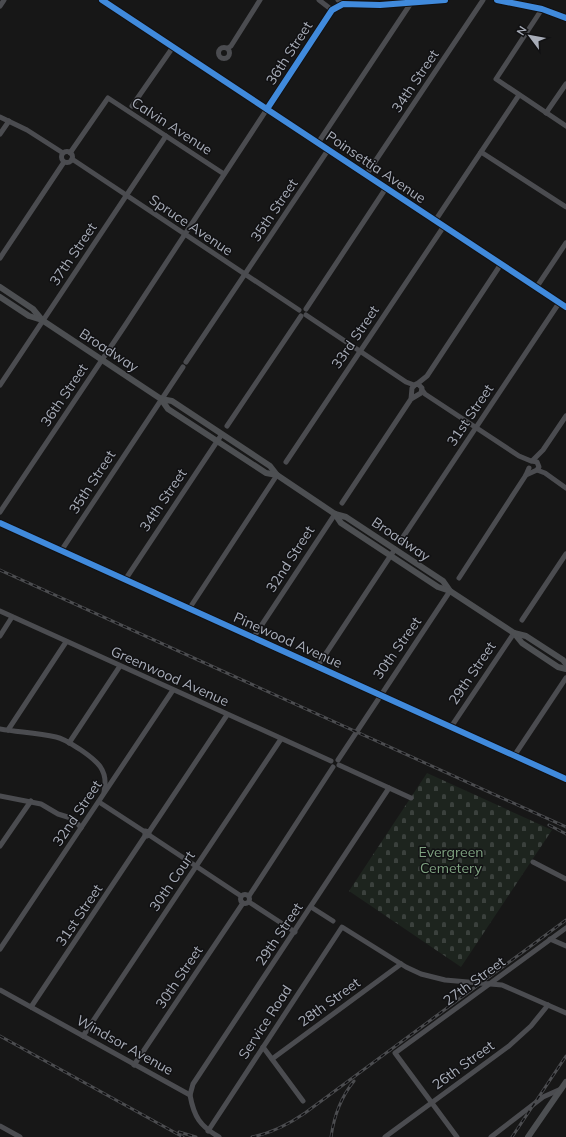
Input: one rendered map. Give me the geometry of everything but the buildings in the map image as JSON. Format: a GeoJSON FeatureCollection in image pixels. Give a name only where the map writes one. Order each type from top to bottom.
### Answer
{"type":"FeatureCollection","features":[{"type":"Feature","properties":{"kind":"main road","name":"Broadway"},"geometry":{"type":"LineString","coordinates":[[0,287],[33,309],[42,320]]}},
{"type":"Feature","properties":{"kind":"main road","name":"Broadway"},"geometry":{"type":"LineString","coordinates":[[0,297],[29,316],[42,320],[102,359],[161,399],[168,409],[266,473],[277,475]]}},
{"type":"Feature","properties":{"kind":"main road","name":"Broadway"},"geometry":{"type":"LineString","coordinates":[[161,399],[172,401],[222,434],[270,466],[277,475],[334,514],[342,523],[390,556],[438,588],[450,591],[514,633],[522,643],[558,667],[566,669]]}},
{"type":"Feature","properties":{"kind":"main road","name":"Broadway"},"geometry":{"type":"LineString","coordinates":[[334,514],[346,517],[443,581],[450,591]]}},
{"type":"Feature","properties":{"kind":"main road","name":"Broadway"},"geometry":{"type":"LineString","coordinates":[[514,633],[526,636],[563,660],[566,664]]}},
{"type":"Feature","properties":{"kind":"main road"},"geometry":{"type":"LineString","coordinates":[[528,1137],[564,1088],[566,1082]]}},
{"type":"Feature","properties":{"kind":"street"},"geometry":{"type":"LineString","coordinates":[[0,6],[4,0]]}},
{"type":"Feature","properties":{"kind":"street","name":"Poinsettia Avenue"},"geometry":{"type":"LineString","coordinates":[[102,0],[565,306]]}},
{"type":"Feature","properties":{"kind":"street"},"geometry":{"type":"LineString","coordinates":[[228,48],[231,46],[260,0]]}},
{"type":"Feature","properties":{"kind":"street"},"geometry":{"type":"LineString","coordinates":[[319,0],[332,10],[344,4],[380,5],[445,0]]}},
{"type":"Feature","properties":{"kind":"street"},"geometry":{"type":"LineString","coordinates":[[338,0],[344,4]]}},
{"type":"Feature","properties":{"kind":"street","name":"34th Street"},"geometry":{"type":"LineString","coordinates":[[366,175],[484,0]]}},
{"type":"Feature","properties":{"kind":"street"},"geometry":{"type":"LineString","coordinates":[[497,0],[542,9],[566,18]]}},
{"type":"Feature","properties":{"kind":"street"},"geometry":{"type":"LineString","coordinates":[[318,143],[411,3]]}},
{"type":"Feature","properties":{"kind":"street"},"geometry":{"type":"LineString","coordinates":[[542,9],[496,79],[566,126]]}},
{"type":"Feature","properties":{"kind":"street","name":"36th Street"},"geometry":{"type":"LineString","coordinates":[[0,512],[332,10]]}},
{"type":"Feature","properties":{"kind":"street"},"geometry":{"type":"LineString","coordinates":[[132,106],[173,47]]}},
{"type":"Feature","properties":{"kind":"street"},"geometry":{"type":"LineString","coordinates":[[546,113],[566,84]]}},
{"type":"Feature","properties":{"kind":"street"},"geometry":{"type":"LineString","coordinates":[[436,221],[519,95]]}},
{"type":"Feature","properties":{"kind":"street","name":"Calvin Avenue"},"geometry":{"type":"LineString","coordinates":[[71,156],[108,98],[224,174]]}},
{"type":"Feature","properties":{"kind":"street"},"geometry":{"type":"LineString","coordinates":[[0,117],[27,130],[63,153],[66,152],[71,156],[69,162],[64,162],[0,258]]}},
{"type":"Feature","properties":{"kind":"street"},"geometry":{"type":"LineString","coordinates":[[0,134],[9,121]]}},
{"type":"Feature","properties":{"kind":"street","name":"37th Street"},"geometry":{"type":"LineString","coordinates":[[0,385],[166,136]]}},
{"type":"Feature","properties":{"kind":"street","name":"35th Street"},"geometry":{"type":"LineString","coordinates":[[61,551],[328,150]]}},
{"type":"Feature","properties":{"kind":"street"},"geometry":{"type":"LineString","coordinates":[[481,152],[566,208]]}},
{"type":"Feature","properties":{"kind":"street"},"geometry":{"type":"LineString","coordinates":[[63,153],[61,158],[64,162]]}},
{"type":"Feature","properties":{"kind":"street","name":"Spruce Avenue"},"geometry":{"type":"LineString","coordinates":[[71,156],[126,196],[245,275],[299,310],[302,308],[304,313]]}},
{"type":"Feature","properties":{"kind":"street"},"geometry":{"type":"LineString","coordinates":[[227,426],[304,313],[386,188]]}},
{"type":"Feature","properties":{"kind":"street","name":"33rd Street"},"geometry":{"type":"LineString","coordinates":[[286,462],[444,226]]}},
{"type":"Feature","properties":{"kind":"street"},"geometry":{"type":"LineString","coordinates":[[536,288],[566,243]]}},
{"type":"Feature","properties":{"kind":"street"},"geometry":{"type":"LineString","coordinates":[[342,502],[501,264]]}},
{"type":"Feature","properties":{"kind":"street","name":"31st Street"},"geometry":{"type":"LineString","coordinates":[[401,540],[559,303]]}},
{"type":"Feature","properties":{"kind":"street"},"geometry":{"type":"LineString","coordinates":[[304,313],[566,488]]}},
{"type":"Feature","properties":{"kind":"street"},"geometry":{"type":"LineString","coordinates":[[459,578],[566,416]]}},
{"type":"Feature","properties":{"kind":"street","name":"34th Street"},"geometry":{"type":"LineString","coordinates":[[125,580],[222,434]]}},
{"type":"Feature","properties":{"kind":"street"},"geometry":{"type":"LineString","coordinates":[[189,609],[277,475]]}},
{"type":"Feature","properties":{"kind":"street","name":"32nd Street"},"geometry":{"type":"LineString","coordinates":[[253,638],[334,514]]}},
{"type":"Feature","properties":{"kind":"street","name":"Pinewood Avenue"},"geometry":{"type":"LineString","coordinates":[[0,523],[566,779]]}},
{"type":"Feature","properties":{"kind":"street"},"geometry":{"type":"LineString","coordinates":[[317,666],[394,549]]}},
{"type":"Feature","properties":{"kind":"street"},"geometry":{"type":"LineString","coordinates":[[522,620],[566,554]]}},
{"type":"Feature","properties":{"kind":"street","name":"30th Street"},"geometry":{"type":"LineString","coordinates":[[338,762],[380,695],[450,591]]}},
{"type":"Feature","properties":{"kind":"street","name":"Greenwood Avenue"},"geometry":{"type":"LineString","coordinates":[[0,612],[227,714],[332,764]]}},
{"type":"Feature","properties":{"kind":"street"},"geometry":{"type":"LineString","coordinates":[[0,636],[12,617]]}},
{"type":"Feature","properties":{"kind":"street","name":"29th Street"},"geometry":{"type":"LineString","coordinates":[[451,727],[514,633]]}},
{"type":"Feature","properties":{"kind":"street"},"geometry":{"type":"LineString","coordinates":[[8,730],[66,642]]}},
{"type":"Feature","properties":{"kind":"street"},"geometry":{"type":"LineString","coordinates":[[69,743],[120,666]]}},
{"type":"Feature","properties":{"kind":"street"},"geometry":{"type":"LineString","coordinates":[[514,756],[566,678]]}},
{"type":"Feature","properties":{"kind":"street","name":"32nd Street"},"geometry":{"type":"LineString","coordinates":[[0,949],[173,690]]}},
{"type":"Feature","properties":{"kind":"street","name":"31st Street"},"geometry":{"type":"LineString","coordinates":[[31,1007],[227,714]]}},
{"type":"Feature","properties":{"kind":"street"},"geometry":{"type":"LineString","coordinates":[[0,729],[56,737],[92,757],[102,769],[105,784],[104,792],[99,802],[241,896],[245,894],[247,900],[295,932]]}},
{"type":"Feature","properties":{"kind":"street","name":"30th Court"},"geometry":{"type":"LineString","coordinates":[[83,1036],[281,739]]}},
{"type":"Feature","properties":{"kind":"street"},"geometry":{"type":"LineString","coordinates":[[332,764],[337,767],[338,762],[411,798]]}},
{"type":"Feature","properties":{"kind":"street","name":"30th Street"},"geometry":{"type":"LineString","coordinates":[[134,1065],[247,900],[332,764]]}},
{"type":"Feature","properties":{"kind":"street","name":"29th Street"},"geometry":{"type":"LineString","coordinates":[[190,1095],[193,1084],[389,788]]}},
{"type":"Feature","properties":{"kind":"street"},"geometry":{"type":"LineString","coordinates":[[0,796],[41,804],[58,814],[74,819],[81,828]]}},
{"type":"Feature","properties":{"kind":"street"},"geometry":{"type":"LineString","coordinates":[[0,846],[31,801]]}},
{"type":"Feature","properties":{"kind":"street"},"geometry":{"type":"LineString","coordinates":[[533,862],[566,879]]}},
{"type":"Feature","properties":{"kind":"street"},"geometry":{"type":"LineString","coordinates":[[311,907],[333,921]]}},
{"type":"Feature","properties":{"kind":"street","name":"Service Road"},"geometry":{"type":"LineString","coordinates":[[208,1131],[342,927],[401,964]]}},
{"type":"Feature","properties":{"kind":"street","name":"27th Street"},"geometry":{"type":"LineString","coordinates":[[432,1102],[395,1053],[566,928]]}},
{"type":"Feature","properties":{"kind":"street"},"geometry":{"type":"LineString","coordinates":[[550,939],[566,946]]}},
{"type":"Feature","properties":{"kind":"street"},"geometry":{"type":"LineString","coordinates":[[401,964],[417,973],[433,978],[502,985],[566,1013]]}},
{"type":"Feature","properties":{"kind":"street","name":"28th Street"},"geometry":{"type":"LineString","coordinates":[[272,1059],[401,964]]}},
{"type":"Feature","properties":{"kind":"street","name":"Windsor Avenue"},"geometry":{"type":"LineString","coordinates":[[0,990],[190,1095]]}},
{"type":"Feature","properties":{"kind":"street","name":"26th Street"},"geometry":{"type":"LineString","coordinates":[[385,1137],[520,1036],[531,1026],[548,1005]]}},
{"type":"Feature","properties":{"kind":"street"},"geometry":{"type":"LineString","coordinates":[[263,1047],[303,1101]]}},
{"type":"Feature","properties":{"kind":"street"},"geometry":{"type":"LineString","coordinates":[[491,1137],[543,1097],[564,1088]]}},
{"type":"Feature","properties":{"kind":"street"},"geometry":{"type":"LineString","coordinates":[[190,1095],[196,1116],[200,1123],[208,1131],[219,1137]]}},
{"type":"Feature","properties":{"kind":"street"},"geometry":{"type":"LineString","coordinates":[[432,1102],[457,1137]]}},
{"type":"Feature","properties":{"kind":"street"},"geometry":{"type":"LineString","coordinates":[[0,1126],[20,1137]]}},
{"type":"Feature","properties":{"kind":"green space","name":"Evergreen Cemetery"},"geometry":{"type":"Polygon","coordinates":[[[427,773],[552,830],[461,967],[349,891],[427,773]]]}},
{"type":"Feature","properties":{"kind":"railway"},"geometry":{"type":"LineString","coordinates":[[0,570],[566,827]]}},
{"type":"Feature","properties":{"kind":"railway"},"geometry":{"type":"LineString","coordinates":[[549,825],[566,834]]}},
{"type":"Feature","properties":{"kind":"railway"},"geometry":{"type":"LineString","coordinates":[[252,1137],[280,1128],[305,1113],[566,920]]}},
{"type":"Feature","properties":{"kind":"railway"},"geometry":{"type":"LineString","coordinates":[[0,1036],[183,1137]]}},
{"type":"Feature","properties":{"kind":"railway"},"geometry":{"type":"LineString","coordinates":[[512,1137],[566,1056]]}},
{"type":"Feature","properties":{"kind":"railway"},"geometry":{"type":"LineString","coordinates":[[331,1137],[339,1107],[345,1094],[354,1081]]}},
{"type":"Feature","properties":{"kind":"railway"},"geometry":{"type":"LineString","coordinates":[[179,1132],[196,1137]]}},
{"type":"Feature","properties":{"kind":"cycle path"},"geometry":{"type":"LineString","coordinates":[[102,0],[566,307]]}},
{"type":"Feature","properties":{"kind":"cycle path"},"geometry":{"type":"LineString","coordinates":[[267,109],[332,10],[343,4],[380,5],[445,0]]}},
{"type":"Feature","properties":{"kind":"cycle path"},"geometry":{"type":"LineString","coordinates":[[497,0],[542,9],[566,18]]}},
{"type":"Feature","properties":{"kind":"cycle path"},"geometry":{"type":"LineString","coordinates":[[0,523],[566,779]]}}]}
